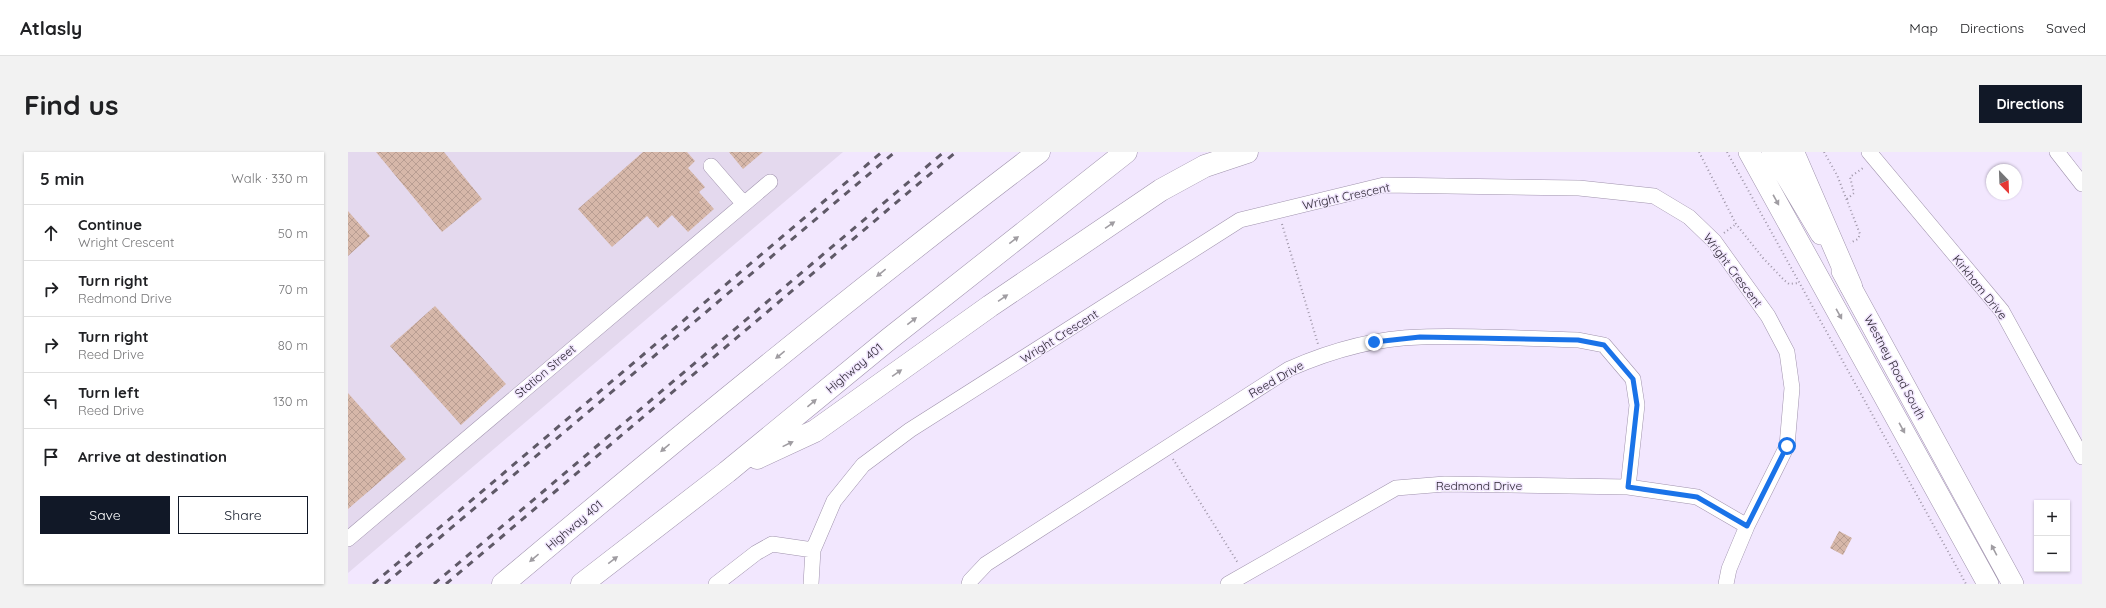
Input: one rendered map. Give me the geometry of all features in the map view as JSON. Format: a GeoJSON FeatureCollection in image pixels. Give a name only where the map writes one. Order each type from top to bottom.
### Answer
{"type":"FeatureCollection","features":[{"type":"Feature","properties":{"kind":"highway"},"geometry":{"type":"LineString","coordinates":[[912,249],[1018,152]]}},
{"type":"Feature","properties":{"kind":"highway","name":"Highway 401"},"geometry":{"type":"LineString","coordinates":[[503,584],[695,422],[912,249],[1039,152]]}},
{"type":"Feature","properties":{"kind":"highway","name":"Highway 401"},"geometry":{"type":"LineString","coordinates":[[582,584],[728,472],[889,339],[1126,152]]}},
{"type":"Feature","properties":{"kind":"highway"},"geometry":{"type":"LineString","coordinates":[[728,472],[815,431],[990,306],[1161,190],[1205,166],[1247,152]]}},
{"type":"Feature","properties":{"kind":"highway"},"geometry":{"type":"LineString","coordinates":[[1793,152],[1851,286]]}},
{"type":"Feature","properties":{"kind":"main road","name":"Westney Road South"},"geometry":{"type":"LineString","coordinates":[[1749,152],[1988,584]]}},
{"type":"Feature","properties":{"kind":"main road","name":"Westney Road South"},"geometry":{"type":"LineString","coordinates":[[1772,152],[1851,286],[2013,584]]}},
{"type":"Feature","properties":{"kind":"street","name":"Kirkham Drive"},"geometry":{"type":"LineString","coordinates":[[1869,152],[2002,311],[2082,457]]}},
{"type":"Feature","properties":{"kind":"street"},"geometry":{"type":"LineString","coordinates":[[2057,152],[2082,184]]}},
{"type":"Feature","properties":{"kind":"street"},"geometry":{"type":"LineString","coordinates":[[711,166],[743,204]]}},
{"type":"Feature","properties":{"kind":"street","name":"Station Street"},"geometry":{"type":"LineString","coordinates":[[348,539],[770,182]]}},
{"type":"Feature","properties":{"kind":"street","name":"Wright Crescent"},"geometry":{"type":"LineString","coordinates":[[811,584],[813,550],[834,501],[863,465],[910,430],[1240,220],[1384,185],[1446,185],[1579,188],[1619,191],[1654,196],[1689,217],[1718,247],[1768,316],[1787,352],[1792,388],[1787,446],[1747,526],[1728,569],[1726,584]]}},
{"type":"Feature","properties":{"kind":"street","name":"Reed Drive"},"geometry":{"type":"LineString","coordinates":[[969,584],[986,564],[1289,369],[1321,355],[1374,342],[1420,337],[1578,340],[1604,345],[1633,379],[1637,405],[1628,487]]}},
{"type":"Feature","properties":{"kind":"street","name":"Redmond Drive"},"geometry":{"type":"LineString","coordinates":[[1228,584],[1396,488],[1445,484],[1628,487],[1697,497],[1747,526]]}},
{"type":"Feature","properties":{"kind":"street"},"geometry":{"type":"LineString","coordinates":[[716,584],[756,553],[772,544],[813,550]]}},
{"type":"Feature","properties":{"kind":"path"},"geometry":{"type":"LineString","coordinates":[[1699,152],[1736,224],[1763,258],[1784,280],[1790,284],[1798,283]]}},
{"type":"Feature","properties":{"kind":"path"},"geometry":{"type":"LineString","coordinates":[[1727,152],[1798,283],[1966,584]]}},
{"type":"Feature","properties":{"kind":"path"},"geometry":{"type":"LineString","coordinates":[[1824,152],[1847,199],[1860,234],[1858,239],[1848,244]]}},
{"type":"Feature","properties":{"kind":"path"},"geometry":{"type":"LineString","coordinates":[[1847,199],[1854,193],[1850,176],[1863,168]]}},
{"type":"Feature","properties":{"kind":"path"},"geometry":{"type":"LineString","coordinates":[[1276,212],[1283,226],[1321,355]]}},
{"type":"Feature","properties":{"kind":"path"},"geometry":{"type":"LineString","coordinates":[[1166,448],[1238,563]]}},
{"type":"Feature","properties":{"kind":"shaded area"},"geometry":{"type":"Polygon","coordinates":[[[348,152],[843,152],[348,573],[348,152]]]}},
{"type":"Feature","properties":{"kind":"building"},"geometry":{"type":"Polygon","coordinates":[[[376,152],[444,152],[482,199],[442,232],[376,152]]]}},
{"type":"Feature","properties":{"kind":"building"},"geometry":{"type":"Polygon","coordinates":[[[643,152],[687,152],[695,161],[688,168],[705,187],[699,192],[714,209],[688,232],[672,215],[658,228],[647,216],[612,247],[578,209],[643,152]]]}},
{"type":"Feature","properties":{"kind":"building"},"geometry":{"type":"Polygon","coordinates":[[[729,152],[763,152],[743,169],[729,152]]]}},
{"type":"Feature","properties":{"kind":"building"},"geometry":{"type":"Polygon","coordinates":[[[348,211],[370,236],[348,256],[348,211]]]}},
{"type":"Feature","properties":{"kind":"building"},"geometry":{"type":"Polygon","coordinates":[[[435,306],[506,384],[461,425],[390,346],[435,306]]]}},
{"type":"Feature","properties":{"kind":"building"},"geometry":{"type":"Polygon","coordinates":[[[348,393],[406,459],[348,509],[348,393]]]}},
{"type":"Feature","properties":{"kind":"building"},"geometry":{"type":"Polygon","coordinates":[[[1839,531],[1852,538],[1843,555],[1830,548],[1839,531]]]}},
{"type":"Feature","properties":{"kind":"railway"},"geometry":{"type":"LineString","coordinates":[[373,584],[882,152]]}},
{"type":"Feature","properties":{"kind":"railway"},"geometry":{"type":"LineString","coordinates":[[385,584],[895,152]]}},
{"type":"Feature","properties":{"kind":"railway"},"geometry":{"type":"LineString","coordinates":[[434,584],[944,152]]}},
{"type":"Feature","properties":{"kind":"railway"},"geometry":{"type":"LineString","coordinates":[[446,584],[956,152]]}},
{"type":"Feature","properties":{"kind":"route"},"geometry":{"type":"LineString","coordinates":[[1374,342],[1420,337],[1578,340],[1604,345],[1633,379],[1637,405],[1628,487],[1697,497],[1747,526],[1787,446]]}}]}
